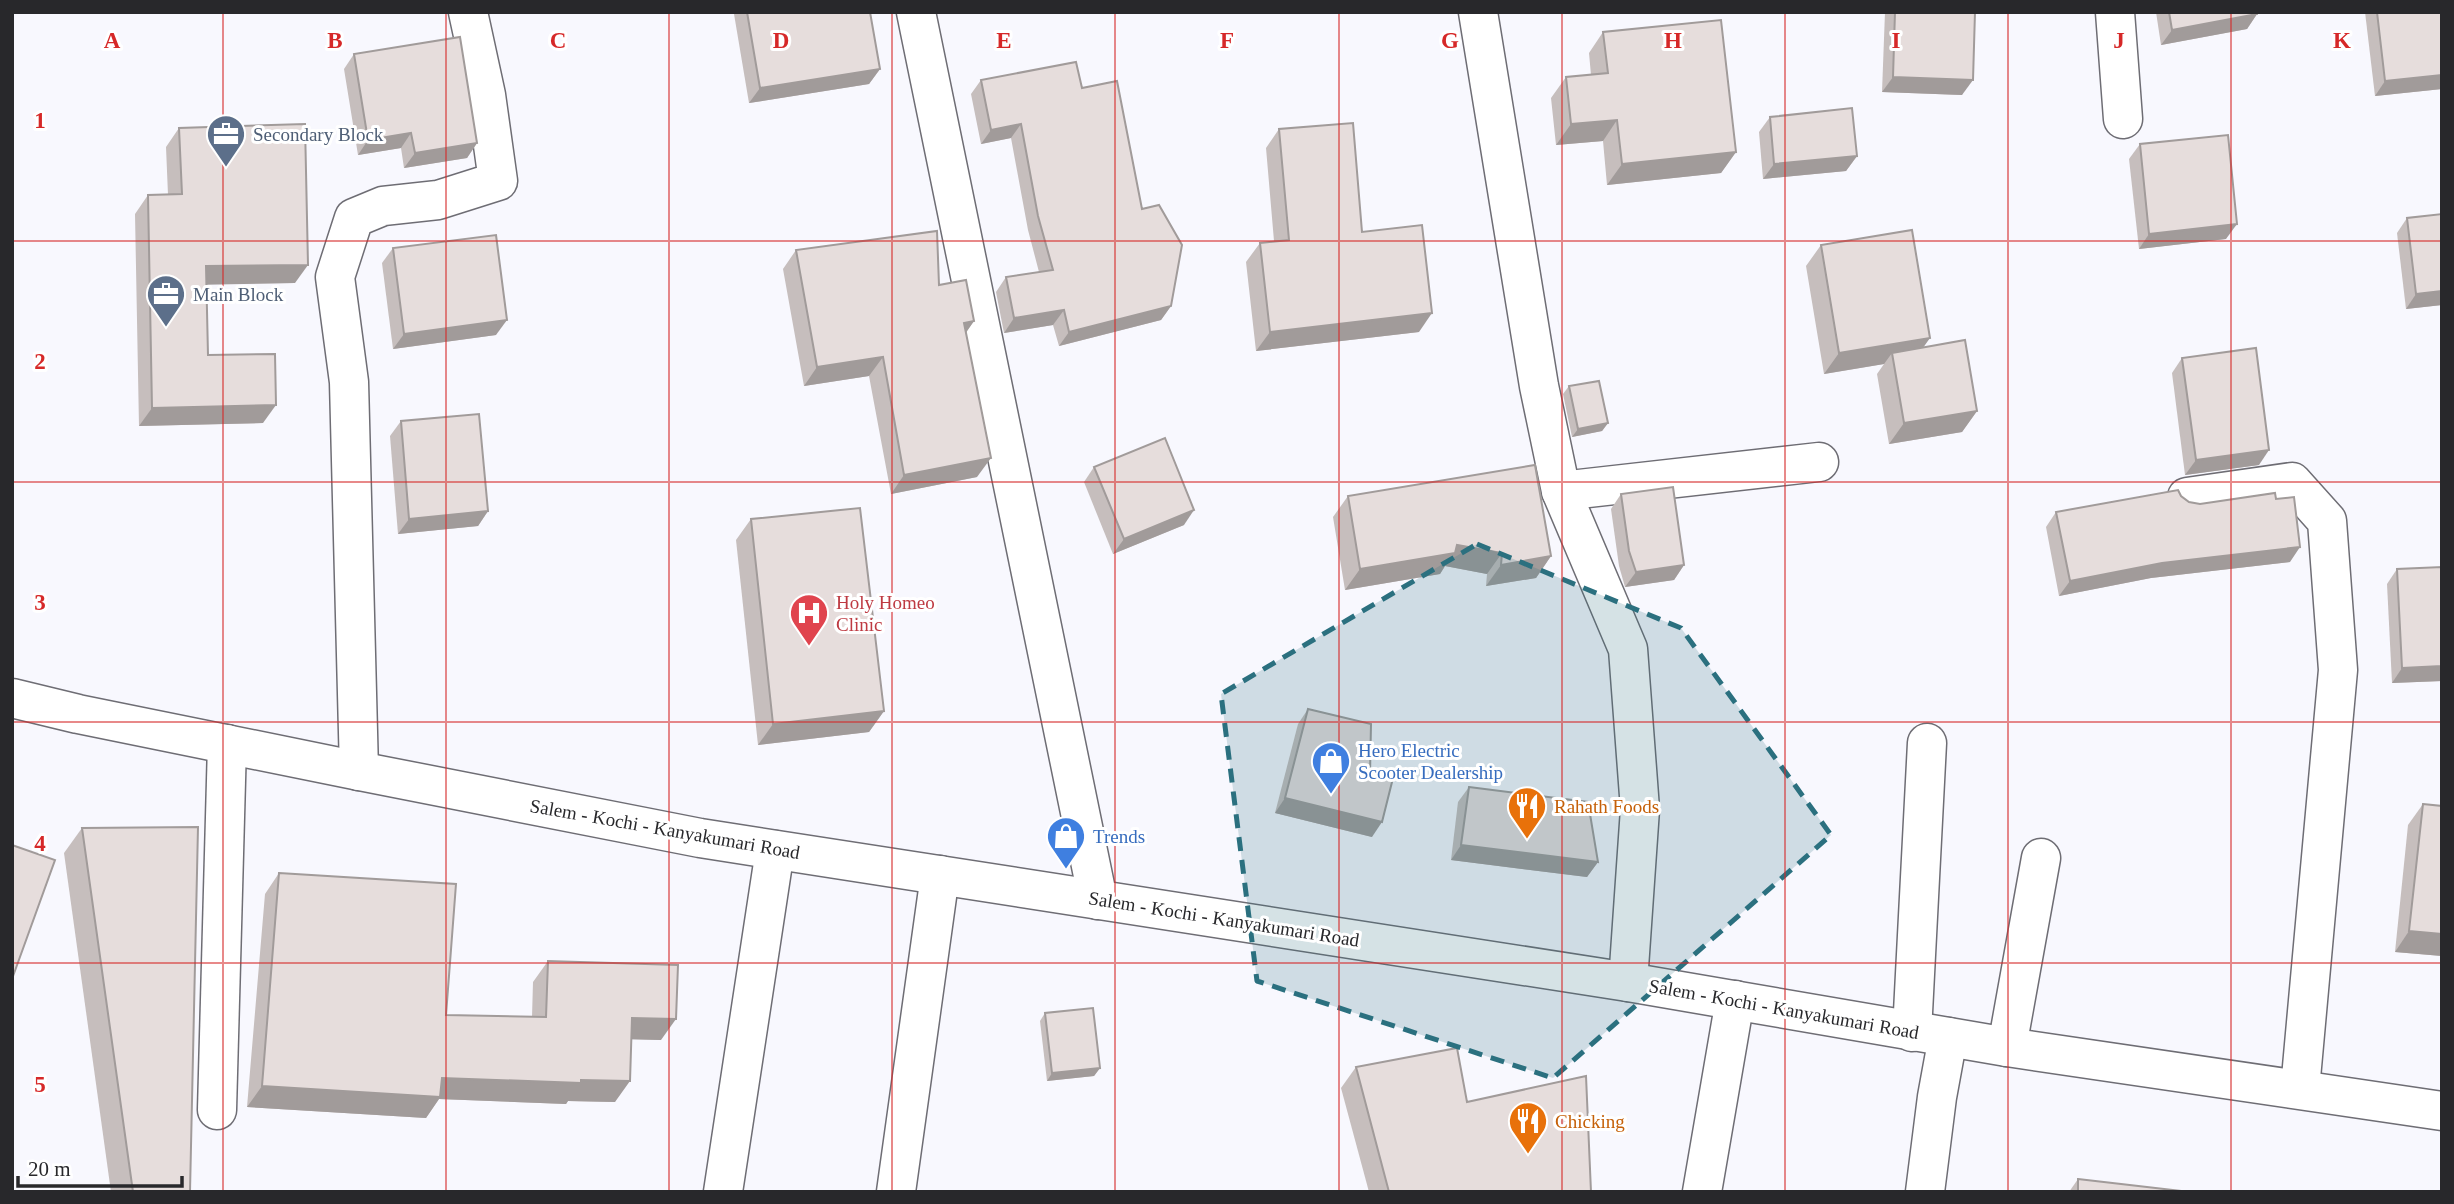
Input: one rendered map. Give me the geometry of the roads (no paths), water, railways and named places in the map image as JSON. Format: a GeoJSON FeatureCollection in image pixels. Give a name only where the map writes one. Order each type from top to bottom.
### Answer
{"type":"FeatureCollection","features":[{"type":"Feature","properties":{"kind":"street"},"geometry":{"type":"LineString","coordinates":[[359,771],[349,382],[335,277],[354,218],[383,206],[438,200],[498,181],[486,96],[468,12]]}},
{"type":"Feature","properties":{"kind":"street"},"geometry":{"type":"LineString","coordinates":[[916,12],[1098,900]]}},
{"type":"Feature","properties":{"kind":"street"},"geometry":{"type":"LineString","coordinates":[[1478,12],[1539,386],[1561,492],[1628,649],[1640,809],[1628,982]]}},
{"type":"Feature","properties":{"kind":"street"},"geometry":{"type":"LineString","coordinates":[[2115,12],[2123,119]]}},
{"type":"Feature","properties":{"kind":"street"},"geometry":{"type":"LineString","coordinates":[[1561,492],[1819,461]]}},
{"type":"Feature","properties":{"kind":"street"},"geometry":{"type":"LineString","coordinates":[[2187,497],[2292,482],[2327,522],[2338,670],[2300,1089]]}},
{"type":"Feature","properties":{"kind":"street","name":"Salem - Kochi - Kanyakumari Road"},"geometry":{"type":"LineString","coordinates":[[12,698],[78,714],[700,838],[1628,982],[1930,1035],[2442,1111]]}},
{"type":"Feature","properties":{"kind":"street"},"geometry":{"type":"LineString","coordinates":[[1925,1192],[1937,1097],[1930,1035],[1927,743]]}},
{"type":"Feature","properties":{"kind":"street"},"geometry":{"type":"LineString","coordinates":[[217,1110],[227,744]]}},
{"type":"Feature","properties":{"kind":"street"},"geometry":{"type":"LineString","coordinates":[[723,1192],[775,850]]}},
{"type":"Feature","properties":{"kind":"street"},"geometry":{"type":"LineString","coordinates":[[2007,1047],[2041,858]]}},
{"type":"Feature","properties":{"kind":"street"},"geometry":{"type":"LineString","coordinates":[[896,1192],[940,875]]}},
{"type":"Feature","properties":{"kind":"street"},"geometry":{"type":"LineString","coordinates":[[1702,1192],[1735,1000]]}},
{"type":"Feature","properties":{"kind":"place","name":"Secondary Block"},"geometry":{"type":"Point","coordinates":[226,168]}},
{"type":"Feature","properties":{"kind":"place","name":"Main Block"},"geometry":{"type":"Point","coordinates":[166,328]}},
{"type":"Feature","properties":{"kind":"place","name":"Holy Homeo Clinic"},"geometry":{"type":"Point","coordinates":[809,647]}},
{"type":"Feature","properties":{"kind":"place","name":"Hero Electric Scooter Dealership"},"geometry":{"type":"Point","coordinates":[1331,795]}},
{"type":"Feature","properties":{"kind":"place","name":"Rahath Foods"},"geometry":{"type":"Point","coordinates":[1527,840]}},
{"type":"Feature","properties":{"kind":"place","name":"Trends"},"geometry":{"type":"Point","coordinates":[1066,870]}},
{"type":"Feature","properties":{"kind":"place","name":"Chicking"},"geometry":{"type":"Point","coordinates":[1528,1155]}}]}
